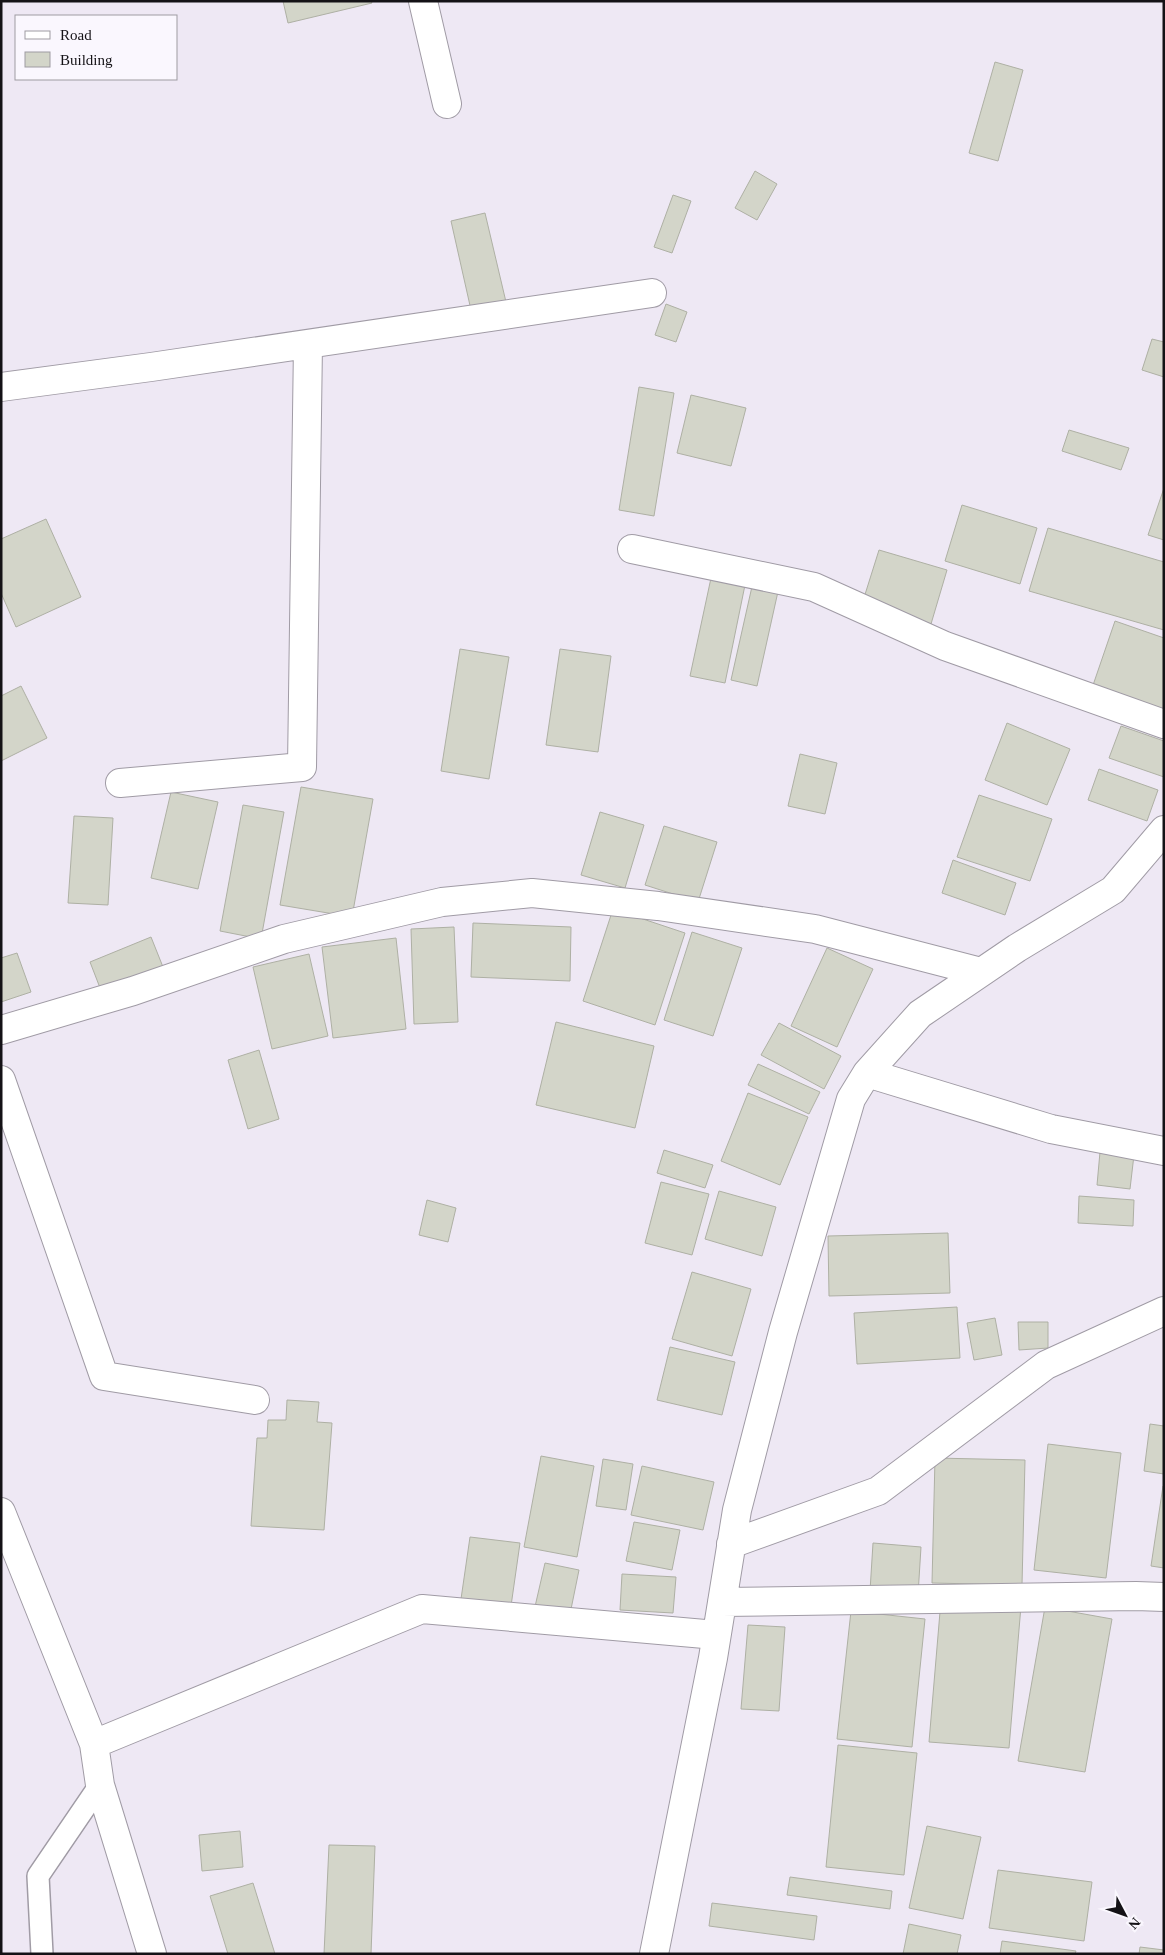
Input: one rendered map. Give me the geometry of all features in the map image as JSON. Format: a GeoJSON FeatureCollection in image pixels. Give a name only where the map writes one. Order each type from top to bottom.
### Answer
{"type":"FeatureCollection","features":[{"type":"Feature","properties":{"kind":"street"},"geometry":{"type":"LineString","coordinates":[[423,1],[448,104]]}},
{"type":"Feature","properties":{"kind":"street"},"geometry":{"type":"LineString","coordinates":[[1,387],[652,293]]}},
{"type":"Feature","properties":{"kind":"street"},"geometry":{"type":"LineString","coordinates":[[120,783],[302,767],[308,344]]}},
{"type":"Feature","properties":{"kind":"street"},"geometry":{"type":"LineString","coordinates":[[632,549],[814,587],[945,646],[1164,724]]}},
{"type":"Feature","properties":{"kind":"street"},"geometry":{"type":"LineString","coordinates":[[654,1954],[716,1635],[737,1510],[783,1332],[851,1099],[867,1073],[920,1014],[1017,948],[1113,890],[1164,830]]}},
{"type":"Feature","properties":{"kind":"street"},"geometry":{"type":"LineString","coordinates":[[1,1030],[133,992],[284,939],[442,902],[532,893],[658,906],[815,929],[981,972]]}},
{"type":"Feature","properties":{"kind":"street"},"geometry":{"type":"LineString","coordinates":[[867,1073],[1051,1129],[1164,1151]]}},
{"type":"Feature","properties":{"kind":"street"},"geometry":{"type":"LineString","coordinates":[[1,1080],[104,1376],[255,1400]]}},
{"type":"Feature","properties":{"kind":"street"},"geometry":{"type":"LineString","coordinates":[[731,1544],[878,1491],[1046,1365],[1164,1311]]}},
{"type":"Feature","properties":{"kind":"street"},"geometry":{"type":"LineString","coordinates":[[1,1512],[94,1744],[100,1785],[152,1954]]}},
{"type":"Feature","properties":{"kind":"street"},"geometry":{"type":"LineString","coordinates":[[722,1602],[1164,1597]]}},
{"type":"Feature","properties":{"kind":"street"},"geometry":{"type":"LineString","coordinates":[[94,1744],[422,1609],[716,1635]]}},
{"type":"Feature","properties":{"kind":"lane"},"geometry":{"type":"LineString","coordinates":[[42,1954],[38,1876],[100,1785]]}},
{"type":"Feature","properties":{"kind":"building"},"geometry":{"type":"Polygon","coordinates":[[[283,1],[371,1],[372,3],[288,23],[283,1]]]}},
{"type":"Feature","properties":{"kind":"building"},"geometry":{"type":"Polygon","coordinates":[[[995,62],[1023,70],[998,161],[969,153],[995,62]]]}},
{"type":"Feature","properties":{"kind":"building"},"geometry":{"type":"Polygon","coordinates":[[[755,171],[777,184],[757,220],[735,208],[755,171]]]}},
{"type":"Feature","properties":{"kind":"building"},"geometry":{"type":"Polygon","coordinates":[[[673,195],[691,201],[672,253],[654,247],[673,195]]]}},
{"type":"Feature","properties":{"kind":"building"},"geometry":{"type":"Polygon","coordinates":[[[485,213],[506,302],[471,310],[451,221],[485,213]]]}},
{"type":"Feature","properties":{"kind":"building"},"geometry":{"type":"Polygon","coordinates":[[[666,304],[687,312],[676,342],[655,335],[666,304]]]}},
{"type":"Feature","properties":{"kind":"building"},"geometry":{"type":"Polygon","coordinates":[[[1152,339],[1164,342],[1164,377],[1142,370],[1152,339]]]}},
{"type":"Feature","properties":{"kind":"building"},"geometry":{"type":"Polygon","coordinates":[[[639,387],[674,393],[654,516],[619,510],[639,387]]]}},
{"type":"Feature","properties":{"kind":"building"},"geometry":{"type":"Polygon","coordinates":[[[691,395],[746,408],[731,466],[677,453],[691,395]]]}},
{"type":"Feature","properties":{"kind":"building"},"geometry":{"type":"Polygon","coordinates":[[[1069,430],[1129,448],[1121,470],[1062,451],[1069,430]]]}},
{"type":"Feature","properties":{"kind":"building"},"geometry":{"type":"Polygon","coordinates":[[[1164,488],[1164,540],[1148,535],[1164,488]]]}},
{"type":"Feature","properties":{"kind":"building"},"geometry":{"type":"Polygon","coordinates":[[[962,505],[1037,528],[1020,584],[945,561],[962,505]]]}},
{"type":"Feature","properties":{"kind":"building"},"geometry":{"type":"Polygon","coordinates":[[[46,519],[81,597],[16,627],[1,593],[1,539],[46,519]]]}},
{"type":"Feature","properties":{"kind":"building"},"geometry":{"type":"Polygon","coordinates":[[[1048,528],[1164,562],[1164,630],[1029,591],[1048,528]]]}},
{"type":"Feature","properties":{"kind":"building"},"geometry":{"type":"Polygon","coordinates":[[[879,550],[947,570],[931,624],[862,604],[879,550]]]}},
{"type":"Feature","properties":{"kind":"building"},"geometry":{"type":"Polygon","coordinates":[[[711,578],[745,585],[725,683],[690,676],[711,578]]]}},
{"type":"Feature","properties":{"kind":"building"},"geometry":{"type":"Polygon","coordinates":[[[753,582],[779,587],[757,686],[731,680],[753,582]]]}},
{"type":"Feature","properties":{"kind":"building"},"geometry":{"type":"Polygon","coordinates":[[[1115,621],[1164,638],[1164,717],[1091,691],[1115,621]]]}},
{"type":"Feature","properties":{"kind":"building"},"geometry":{"type":"Polygon","coordinates":[[[460,649],[509,657],[489,779],[441,771],[460,649]]]}},
{"type":"Feature","properties":{"kind":"building"},"geometry":{"type":"Polygon","coordinates":[[[560,649],[611,656],[598,752],[546,745],[560,649]]]}},
{"type":"Feature","properties":{"kind":"building"},"geometry":{"type":"Polygon","coordinates":[[[21,686],[47,738],[1,761],[1,696],[21,686]]]}},
{"type":"Feature","properties":{"kind":"building"},"geometry":{"type":"Polygon","coordinates":[[[1007,723],[1070,749],[1047,805],[985,780],[1007,723]]]}},
{"type":"Feature","properties":{"kind":"building"},"geometry":{"type":"Polygon","coordinates":[[[1121,726],[1164,741],[1164,777],[1109,758],[1121,726]]]}},
{"type":"Feature","properties":{"kind":"building"},"geometry":{"type":"Polygon","coordinates":[[[800,754],[837,763],[825,814],[788,806],[800,754]]]}},
{"type":"Feature","properties":{"kind":"building"},"geometry":{"type":"Polygon","coordinates":[[[1099,769],[1158,790],[1147,821],[1088,800],[1099,769]]]}},
{"type":"Feature","properties":{"kind":"building"},"geometry":{"type":"Polygon","coordinates":[[[301,787],[373,799],[352,917],[280,905],[301,787]]]}},
{"type":"Feature","properties":{"kind":"building"},"geometry":{"type":"Polygon","coordinates":[[[171,792],[218,802],[198,889],[151,878],[171,792]]]}},
{"type":"Feature","properties":{"kind":"building"},"geometry":{"type":"Polygon","coordinates":[[[979,795],[1052,819],[1030,881],[957,857],[979,795]]]}},
{"type":"Feature","properties":{"kind":"building"},"geometry":{"type":"Polygon","coordinates":[[[243,805],[284,812],[261,939],[220,931],[243,805]]]}},
{"type":"Feature","properties":{"kind":"building"},"geometry":{"type":"Polygon","coordinates":[[[600,812],[644,825],[625,888],[581,875],[600,812]]]}},
{"type":"Feature","properties":{"kind":"building"},"geometry":{"type":"Polygon","coordinates":[[[74,816],[113,818],[108,905],[68,903],[74,816]]]}},
{"type":"Feature","properties":{"kind":"building"},"geometry":{"type":"Polygon","coordinates":[[[664,826],[717,842],[698,902],[645,885],[664,826]]]}},
{"type":"Feature","properties":{"kind":"building"},"geometry":{"type":"Polygon","coordinates":[[[953,860],[1016,883],[1005,915],[942,893],[953,860]]]}},
{"type":"Feature","properties":{"kind":"building"},"geometry":{"type":"Polygon","coordinates":[[[613,909],[685,933],[655,1025],[583,1001],[613,909]]]}},
{"type":"Feature","properties":{"kind":"building"},"geometry":{"type":"Polygon","coordinates":[[[473,923],[571,927],[570,981],[471,977],[473,923]]]}},
{"type":"Feature","properties":{"kind":"building"},"geometry":{"type":"Polygon","coordinates":[[[454,927],[458,1022],[414,1024],[411,929],[454,927]]]}},
{"type":"Feature","properties":{"kind":"building"},"geometry":{"type":"Polygon","coordinates":[[[692,932],[742,948],[713,1036],[664,1020],[692,932]]]}},
{"type":"Feature","properties":{"kind":"building"},"geometry":{"type":"Polygon","coordinates":[[[151,937],[163,967],[102,993],[90,962],[151,937]]]}},
{"type":"Feature","properties":{"kind":"building"},"geometry":{"type":"Polygon","coordinates":[[[396,938],[406,1029],[333,1038],[322,947],[396,938]]]}},
{"type":"Feature","properties":{"kind":"building"},"geometry":{"type":"Polygon","coordinates":[[[827,948],[873,969],[837,1047],[791,1026],[827,948]]]}},
{"type":"Feature","properties":{"kind":"building"},"geometry":{"type":"Polygon","coordinates":[[[17,953],[31,992],[1,1002],[1,958],[17,953]]]}},
{"type":"Feature","properties":{"kind":"building"},"geometry":{"type":"Polygon","coordinates":[[[309,954],[328,1036],[272,1049],[253,967],[309,954]]]}},
{"type":"Feature","properties":{"kind":"building"},"geometry":{"type":"Polygon","coordinates":[[[556,1022],[654,1046],[635,1128],[536,1105],[556,1022]]]}},
{"type":"Feature","properties":{"kind":"building"},"geometry":{"type":"Polygon","coordinates":[[[779,1023],[841,1056],[824,1089],[761,1055],[779,1023]]]}},
{"type":"Feature","properties":{"kind":"building"},"geometry":{"type":"Polygon","coordinates":[[[259,1050],[279,1119],[248,1129],[228,1060],[259,1050]]]}},
{"type":"Feature","properties":{"kind":"building"},"geometry":{"type":"Polygon","coordinates":[[[758,1064],[820,1092],[809,1114],[748,1085],[758,1064]]]}},
{"type":"Feature","properties":{"kind":"building"},"geometry":{"type":"Polygon","coordinates":[[[748,1093],[808,1117],[780,1185],[721,1161],[748,1093]]]}},
{"type":"Feature","properties":{"kind":"building"},"geometry":{"type":"Polygon","coordinates":[[[664,1150],[713,1165],[705,1188],[657,1173],[664,1150]]]}},
{"type":"Feature","properties":{"kind":"building"},"geometry":{"type":"Polygon","coordinates":[[[1100,1152],[1134,1155],[1130,1189],[1097,1185],[1100,1152]]]}},
{"type":"Feature","properties":{"kind":"building"},"geometry":{"type":"Polygon","coordinates":[[[661,1182],[709,1194],[692,1255],[645,1243],[661,1182]]]}},
{"type":"Feature","properties":{"kind":"building"},"geometry":{"type":"Polygon","coordinates":[[[719,1191],[776,1207],[762,1256],[705,1239],[719,1191]]]}},
{"type":"Feature","properties":{"kind":"building"},"geometry":{"type":"Polygon","coordinates":[[[1079,1196],[1134,1200],[1133,1226],[1078,1223],[1079,1196]]]}},
{"type":"Feature","properties":{"kind":"building"},"geometry":{"type":"Polygon","coordinates":[[[427,1200],[456,1208],[448,1242],[419,1235],[427,1200]]]}},
{"type":"Feature","properties":{"kind":"building"},"geometry":{"type":"Polygon","coordinates":[[[948,1233],[950,1293],[829,1296],[828,1236],[948,1233]]]}},
{"type":"Feature","properties":{"kind":"building"},"geometry":{"type":"Polygon","coordinates":[[[692,1272],[751,1289],[732,1356],[672,1339],[692,1272]]]}},
{"type":"Feature","properties":{"kind":"building"},"geometry":{"type":"Polygon","coordinates":[[[957,1307],[960,1358],[857,1364],[854,1313],[957,1307]]]}},
{"type":"Feature","properties":{"kind":"building"},"geometry":{"type":"Polygon","coordinates":[[[995,1318],[1002,1355],[974,1360],[967,1323],[995,1318]]]}},
{"type":"Feature","properties":{"kind":"building"},"geometry":{"type":"Polygon","coordinates":[[[1018,1322],[1048,1322],[1048,1348],[1019,1350],[1018,1322]]]}},
{"type":"Feature","properties":{"kind":"building"},"geometry":{"type":"Polygon","coordinates":[[[670,1347],[735,1362],[722,1415],[657,1400],[670,1347]]]}},
{"type":"Feature","properties":{"kind":"building"},"geometry":{"type":"Polygon","coordinates":[[[287,1400],[319,1402],[317,1422],[332,1423],[324,1530],[251,1526],[257,1438],[267,1438],[268,1420],[286,1420],[287,1400]]]}},
{"type":"Feature","properties":{"kind":"building"},"geometry":{"type":"Polygon","coordinates":[[[1150,1424],[1164,1426],[1164,1474],[1144,1471],[1150,1424]]]}},
{"type":"Feature","properties":{"kind":"building"},"geometry":{"type":"Polygon","coordinates":[[[1048,1444],[1121,1453],[1106,1578],[1034,1570],[1048,1444]]]}},
{"type":"Feature","properties":{"kind":"building"},"geometry":{"type":"Polygon","coordinates":[[[541,1456],[594,1466],[577,1557],[524,1547],[541,1456]]]}},
{"type":"Feature","properties":{"kind":"building"},"geometry":{"type":"Polygon","coordinates":[[[935,1458],[1025,1460],[1022,1585],[932,1583],[935,1458]]]}},
{"type":"Feature","properties":{"kind":"building"},"geometry":{"type":"Polygon","coordinates":[[[603,1459],[633,1464],[626,1510],[596,1506],[603,1459]]]}},
{"type":"Feature","properties":{"kind":"building"},"geometry":{"type":"Polygon","coordinates":[[[642,1466],[714,1482],[703,1530],[631,1515],[642,1466]]]}},
{"type":"Feature","properties":{"kind":"building"},"geometry":{"type":"Polygon","coordinates":[[[1164,1486],[1164,1568],[1151,1566],[1164,1486]]]}},
{"type":"Feature","properties":{"kind":"building"},"geometry":{"type":"Polygon","coordinates":[[[634,1522],[680,1530],[672,1570],[626,1561],[634,1522]]]}},
{"type":"Feature","properties":{"kind":"building"},"geometry":{"type":"Polygon","coordinates":[[[470,1537],[520,1543],[511,1606],[461,1599],[470,1537]]]}},
{"type":"Feature","properties":{"kind":"building"},"geometry":{"type":"Polygon","coordinates":[[[873,1543],[921,1547],[918,1595],[870,1591],[873,1543]]]}},
{"type":"Feature","properties":{"kind":"building"},"geometry":{"type":"Polygon","coordinates":[[[545,1563],[579,1570],[569,1619],[534,1611],[545,1563]]]}},
{"type":"Feature","properties":{"kind":"building"},"geometry":{"type":"Polygon","coordinates":[[[622,1574],[676,1577],[673,1613],[620,1610],[622,1574]]]}},
{"type":"Feature","properties":{"kind":"building"},"geometry":{"type":"Polygon","coordinates":[[[941,1600],[1021,1606],[1009,1748],[929,1742],[941,1600]]]}},
{"type":"Feature","properties":{"kind":"building"},"geometry":{"type":"Polygon","coordinates":[[[1045,1607],[1112,1619],[1085,1772],[1018,1761],[1045,1607]]]}},
{"type":"Feature","properties":{"kind":"building"},"geometry":{"type":"Polygon","coordinates":[[[851,1611],[925,1619],[912,1747],[837,1739],[851,1611]]]}},
{"type":"Feature","properties":{"kind":"building"},"geometry":{"type":"Polygon","coordinates":[[[748,1625],[785,1627],[779,1711],[741,1709],[748,1625]]]}},
{"type":"Feature","properties":{"kind":"building"},"geometry":{"type":"Polygon","coordinates":[[[838,1745],[917,1753],[904,1875],[826,1867],[838,1745]]]}},
{"type":"Feature","properties":{"kind":"building"},"geometry":{"type":"Polygon","coordinates":[[[927,1826],[981,1837],[963,1919],[909,1908],[927,1826]]]}},
{"type":"Feature","properties":{"kind":"building"},"geometry":{"type":"Polygon","coordinates":[[[240,1831],[243,1867],[202,1871],[199,1835],[240,1831]]]}},
{"type":"Feature","properties":{"kind":"building"},"geometry":{"type":"Polygon","coordinates":[[[329,1845],[375,1846],[371,1954],[324,1954],[329,1845]]]}},
{"type":"Feature","properties":{"kind":"building"},"geometry":{"type":"Polygon","coordinates":[[[998,1870],[1092,1882],[1084,1941],[989,1928],[998,1870]]]}},
{"type":"Feature","properties":{"kind":"building"},"geometry":{"type":"Polygon","coordinates":[[[790,1877],[892,1891],[890,1909],[787,1895],[790,1877]]]}},
{"type":"Feature","properties":{"kind":"building"},"geometry":{"type":"Polygon","coordinates":[[[253,1883],[275,1954],[228,1954],[210,1896],[253,1883]]]}},
{"type":"Feature","properties":{"kind":"building"},"geometry":{"type":"Polygon","coordinates":[[[712,1903],[817,1916],[814,1940],[709,1926],[712,1903]]]}},
{"type":"Feature","properties":{"kind":"building"},"geometry":{"type":"Polygon","coordinates":[[[909,1924],[961,1935],[957,1954],[903,1954],[909,1924]]]}},
{"type":"Feature","properties":{"kind":"building"},"geometry":{"type":"Polygon","coordinates":[[[1002,1941],[1076,1951],[1075,1954],[1000,1954],[1002,1941]]]}},
{"type":"Feature","properties":{"kind":"building"},"geometry":{"type":"Polygon","coordinates":[[[1140,1947],[1164,1950],[1164,1954],[1139,1954],[1140,1947]]]}}]}
